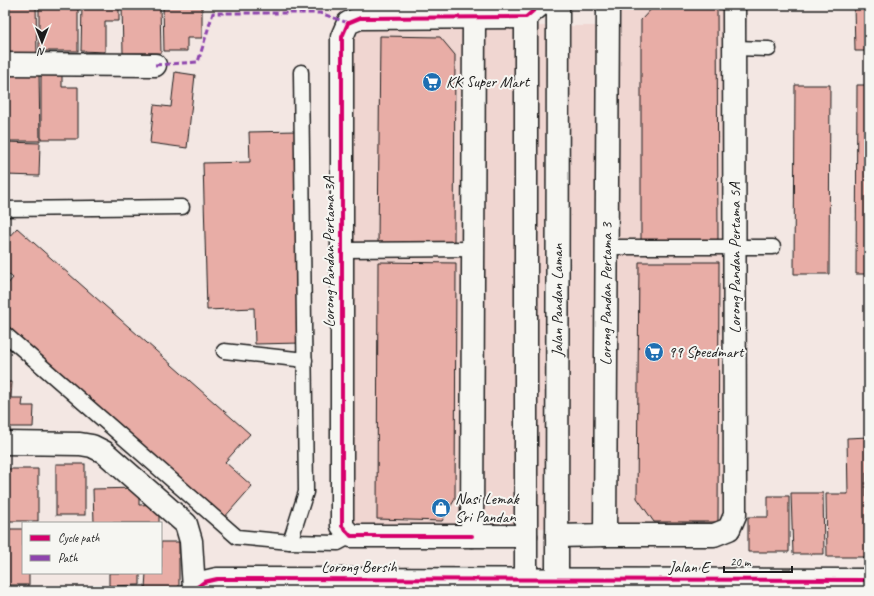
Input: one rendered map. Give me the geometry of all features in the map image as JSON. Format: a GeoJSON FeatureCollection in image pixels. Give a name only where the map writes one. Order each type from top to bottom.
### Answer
{"type":"FeatureCollection","features":[{"type":"Feature","properties":{"kind":"street","name":"Jalan Pandan Laman"},"geometry":{"type":"LineString","coordinates":[[552,585],[557,536],[558,5]]}},
{"type":"Feature","properties":{"kind":"street","name":"Lorong Pandan Pertama 3"},"geometry":{"type":"LineString","coordinates":[[605,535],[608,5]]}},
{"type":"Feature","properties":{"kind":"street","name":"Lorong Pandan Pertama 5A"},"geometry":{"type":"LineString","coordinates":[[605,535],[714,535],[729,529],[735,515],[734,5]]}},
{"type":"Feature","properties":{"kind":"street","name":"Jalan Pandan Laman"},"geometry":{"type":"LineString","coordinates":[[530,585],[526,536],[531,9]]}},
{"type":"Feature","properties":{"kind":"street","name":"Lorong Pandan Pertama 3A"},"geometry":{"type":"LineString","coordinates":[[351,536],[342,526],[342,37],[348,23],[360,18],[474,18],[531,9]]}},
{"type":"Feature","properties":{"kind":"street"},"geometry":{"type":"LineString","coordinates":[[472,536],[474,18]]}},
{"type":"Feature","properties":{"kind":"street"},"geometry":{"type":"LineString","coordinates":[[5,64],[154,65]]}},
{"type":"Feature","properties":{"kind":"street"},"geometry":{"type":"LineString","coordinates":[[5,444],[80,444],[92,446],[104,452],[186,524],[191,541],[193,590]]}},
{"type":"Feature","properties":{"kind":"street"},"geometry":{"type":"LineString","coordinates":[[557,536],[605,535]]}},
{"type":"Feature","properties":{"kind":"street"},"geometry":{"type":"LineString","coordinates":[[351,536],[526,536]]}},
{"type":"Feature","properties":{"kind":"street","name":"Lorong Bersih"},"geometry":{"type":"LineString","coordinates":[[193,590],[204,582],[217,579],[530,585]]}},
{"type":"Feature","properties":{"kind":"street","name":"Jalan E"},"geometry":{"type":"LineString","coordinates":[[530,585],[869,580]]}},
{"type":"Feature","properties":{"kind":"lane"},"geometry":{"type":"LineString","coordinates":[[734,48],[768,49]]}},
{"type":"Feature","properties":{"kind":"lane"},"geometry":{"type":"LineString","coordinates":[[290,542],[306,492],[302,72]]}},
{"type":"Feature","properties":{"kind":"lane"},"geometry":{"type":"LineString","coordinates":[[5,209],[182,207]]}},
{"type":"Feature","properties":{"kind":"lane"},"geometry":{"type":"LineString","coordinates":[[607,247],[773,247]]}},
{"type":"Feature","properties":{"kind":"lane"},"geometry":{"type":"LineString","coordinates":[[341,250],[473,249]]}},
{"type":"Feature","properties":{"kind":"lane"},"geometry":{"type":"LineString","coordinates":[[5,334],[237,537],[290,542],[338,543],[351,536]]}},
{"type":"Feature","properties":{"kind":"lane"},"geometry":{"type":"LineString","coordinates":[[224,351],[304,360]]}},
{"type":"Feature","properties":{"kind":"shaded area"},"geometry":{"type":"Polygon","coordinates":[[[619,5],[725,5],[727,516],[714,528],[356,528],[352,524],[352,42],[363,26],[618,26],[619,5]]]}},
{"type":"Feature","properties":{"kind":"building"},"geometry":{"type":"Polygon","coordinates":[[[5,5],[36,5],[37,56],[5,56],[5,5]]]}},
{"type":"Feature","properties":{"kind":"building"},"geometry":{"type":"Polygon","coordinates":[[[39,5],[78,5],[78,51],[39,51],[39,5]]]}},
{"type":"Feature","properties":{"kind":"building"},"geometry":{"type":"Polygon","coordinates":[[[82,5],[119,5],[119,21],[105,21],[105,52],[81,51],[82,5]]]}},
{"type":"Feature","properties":{"kind":"building"},"geometry":{"type":"Polygon","coordinates":[[[122,5],[160,5],[161,53],[123,53],[122,5]]]}},
{"type":"Feature","properties":{"kind":"building"},"geometry":{"type":"Polygon","coordinates":[[[163,5],[202,5],[202,38],[187,38],[187,51],[164,51],[163,5]]]}},
{"type":"Feature","properties":{"kind":"building"},"geometry":{"type":"Polygon","coordinates":[[[655,5],[717,5],[718,243],[641,243],[641,20],[655,5]]]}},
{"type":"Feature","properties":{"kind":"building"},"geometry":{"type":"Polygon","coordinates":[[[854,5],[869,5],[869,51],[855,51],[854,5]]]}},
{"type":"Feature","properties":{"kind":"building"},"geometry":{"type":"Polygon","coordinates":[[[380,36],[440,37],[455,55],[454,243],[378,243],[380,36]]]}},
{"type":"Feature","properties":{"kind":"building"},"geometry":{"type":"Polygon","coordinates":[[[41,72],[62,72],[62,87],[78,87],[78,139],[41,139],[41,72]]]}},
{"type":"Feature","properties":{"kind":"building"},"geometry":{"type":"Polygon","coordinates":[[[175,72],[195,75],[187,148],[150,143],[154,105],[171,107],[175,72]]]}},
{"type":"Feature","properties":{"kind":"building"},"geometry":{"type":"Polygon","coordinates":[[[6,74],[39,74],[40,141],[8,141],[6,74]]]}},
{"type":"Feature","properties":{"kind":"building"},"geometry":{"type":"Polygon","coordinates":[[[795,85],[830,85],[829,274],[794,274],[795,85]]]}},
{"type":"Feature","properties":{"kind":"building"},"geometry":{"type":"Polygon","coordinates":[[[857,85],[869,85],[869,274],[856,274],[857,85]]]}},
{"type":"Feature","properties":{"kind":"building"},"geometry":{"type":"Polygon","coordinates":[[[297,131],[302,343],[255,344],[254,308],[207,310],[203,163],[250,162],[249,132],[297,131]]]}},
{"type":"Feature","properties":{"kind":"building"},"geometry":{"type":"Polygon","coordinates":[[[5,142],[40,143],[39,176],[5,175],[5,142]]]}},
{"type":"Feature","properties":{"kind":"building"},"geometry":{"type":"Polygon","coordinates":[[[17,228],[250,434],[225,462],[252,486],[223,519],[5,328],[5,287],[13,278],[5,271],[5,241],[17,228]]]}},
{"type":"Feature","properties":{"kind":"building"},"geometry":{"type":"Polygon","coordinates":[[[378,262],[456,263],[455,499],[442,521],[377,519],[378,262]]]}},
{"type":"Feature","properties":{"kind":"building"},"geometry":{"type":"Polygon","coordinates":[[[639,262],[719,262],[718,522],[654,522],[637,498],[639,262]]]}},
{"type":"Feature","properties":{"kind":"building"},"geometry":{"type":"Polygon","coordinates":[[[5,382],[12,382],[11,398],[23,398],[22,406],[34,406],[33,427],[5,427],[5,382]]]}},
{"type":"Feature","properties":{"kind":"building"},"geometry":{"type":"Polygon","coordinates":[[[869,437],[869,473],[866,473],[866,497],[869,497],[869,561],[865,561],[864,557],[827,557],[826,494],[848,494],[847,438],[869,437]]]}},
{"type":"Feature","properties":{"kind":"building"},"geometry":{"type":"Polygon","coordinates":[[[56,464],[85,464],[85,515],[56,515],[56,464]]]}},
{"type":"Feature","properties":{"kind":"building"},"geometry":{"type":"Polygon","coordinates":[[[5,469],[38,469],[38,521],[5,521],[5,469]]]}},
{"type":"Feature","properties":{"kind":"building"},"geometry":{"type":"Polygon","coordinates":[[[139,488],[139,505],[159,504],[159,522],[94,522],[93,489],[139,488]]]}},
{"type":"Feature","properties":{"kind":"building"},"geometry":{"type":"Polygon","coordinates":[[[791,493],[823,493],[824,554],[793,554],[791,493]]]}},
{"type":"Feature","properties":{"kind":"building"},"geometry":{"type":"Polygon","coordinates":[[[768,496],[789,496],[789,552],[748,552],[748,517],[768,517],[768,496]]]}},
{"type":"Feature","properties":{"kind":"building"},"geometry":{"type":"Polygon","coordinates":[[[5,529],[22,529],[22,574],[29,574],[29,585],[5,585],[5,529]]]}},
{"type":"Feature","properties":{"kind":"building"},"geometry":{"type":"Polygon","coordinates":[[[162,542],[179,542],[179,588],[145,588],[146,574],[162,574],[162,542]]]}},
{"type":"Feature","properties":{"kind":"building"},"geometry":{"type":"Polygon","coordinates":[[[109,574],[140,574],[140,585],[109,586],[109,574]]]}},
{"type":"Feature","properties":{"kind":"marked path"},"geometry":{"type":"LineString","coordinates":[[155,65],[198,62],[213,13],[320,13],[348,23]]}},
{"type":"Feature","properties":{"kind":"cycle path"},"geometry":{"type":"LineString","coordinates":[[472,536],[351,536],[342,526],[342,37],[348,23],[360,18],[526,17],[540,5]]}},
{"type":"Feature","properties":{"kind":"cycle path"},"geometry":{"type":"LineString","coordinates":[[192,591],[204,582],[217,579],[869,580]]}},
{"type":"Feature","properties":{"kind":"place","name":"KK Super Mart"},"geometry":{"type":"Point","coordinates":[432,82]}},
{"type":"Feature","properties":{"kind":"place","name":"99 Speedmart"},"geometry":{"type":"Point","coordinates":[654,352]}},
{"type":"Feature","properties":{"kind":"place","name":"Nasi Lemak Sri Pandan"},"geometry":{"type":"Point","coordinates":[441,508]}}]}
